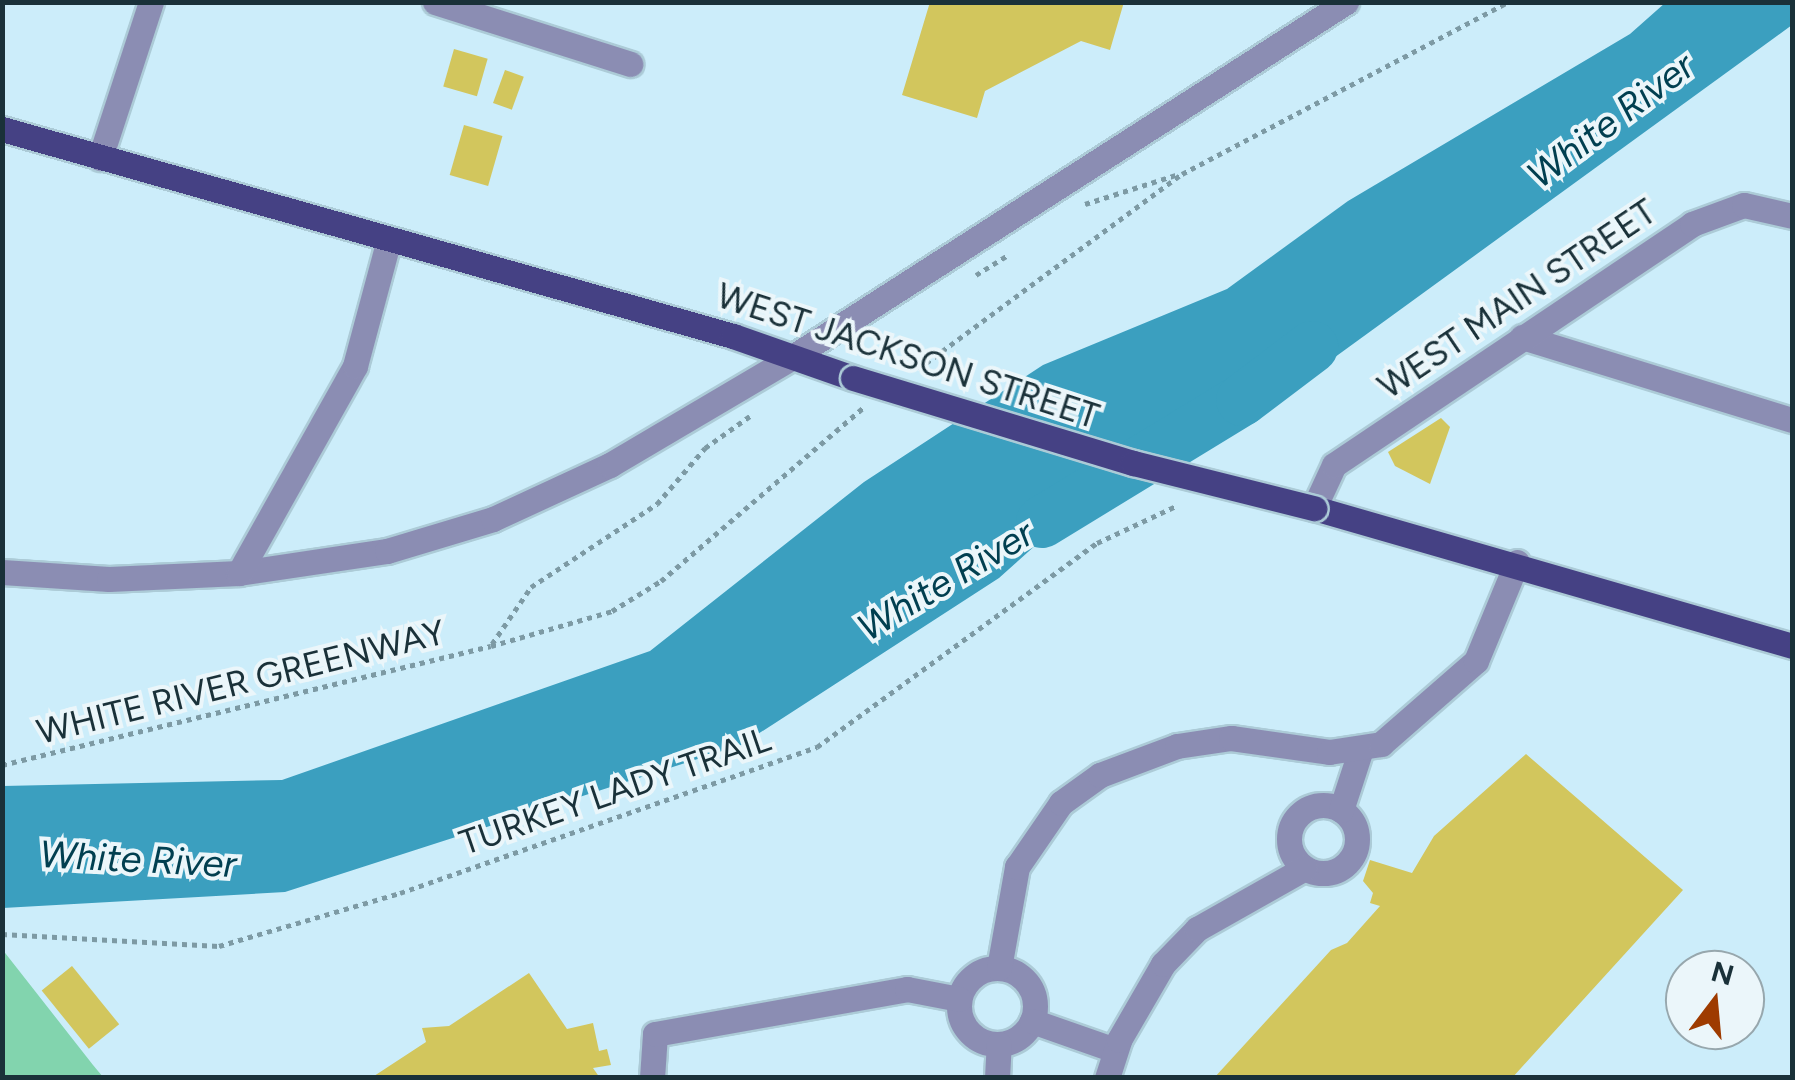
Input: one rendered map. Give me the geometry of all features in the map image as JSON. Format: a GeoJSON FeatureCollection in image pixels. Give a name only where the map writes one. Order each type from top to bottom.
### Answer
{"type":"FeatureCollection","features":[{"type":"Feature","properties":{"kind":"main road","name":"WEST JACKSON STREET"},"geometry":{"type":"LineString","coordinates":[[2,129],[794,356],[853,378],[1133,463],[1517,562],[1792,646]]}},
{"type":"Feature","properties":{"kind":"street"},"geometry":{"type":"LineString","coordinates":[[100,158],[151,2]]}},
{"type":"Feature","properties":{"kind":"street"},"geometry":{"type":"LineString","coordinates":[[435,2],[630,64]]}},
{"type":"Feature","properties":{"kind":"street"},"geometry":{"type":"LineString","coordinates":[[2,572],[109,578],[239,573],[387,552],[493,519],[610,465],[794,356],[1335,5]]}},
{"type":"Feature","properties":{"kind":"street","name":"WEST MAIN STREET"},"geometry":{"type":"LineString","coordinates":[[1314,508],[1334,465],[1711,214],[1744,205],[1792,216]]}},
{"type":"Feature","properties":{"kind":"street"},"geometry":{"type":"LineString","coordinates":[[239,573],[356,366],[389,239]]}},
{"type":"Feature","properties":{"kind":"street"},"geometry":{"type":"LineString","coordinates":[[1522,337],[1792,420]]}},
{"type":"Feature","properties":{"kind":"street"},"geometry":{"type":"LineString","coordinates":[[999,968],[1017,866],[1061,803],[1100,775],[1177,746],[1231,738],[1360,752],[1407,728],[1436,695],[1476,661],[1517,562]]}},
{"type":"Feature","properties":{"kind":"street"},"geometry":{"type":"LineString","coordinates":[[1342,810],[1318,805],[1293,822],[1290,850],[1305,868],[1328,873],[1349,862],[1358,840],[1342,810],[1360,752]]}},
{"type":"Feature","properties":{"kind":"street"},"geometry":{"type":"LineString","coordinates":[[1107,1078],[1116,1050],[1162,964],[1197,930],[1305,868]]}},
{"type":"Feature","properties":{"kind":"street"},"geometry":{"type":"LineString","coordinates":[[999,968],[1017,973],[1032,991],[1032,1021],[1022,1035],[998,1044],[968,1032],[959,999],[971,977],[999,968]]}},
{"type":"Feature","properties":{"kind":"street"},"geometry":{"type":"LineString","coordinates":[[652,1078],[654,1034],[906,989],[959,999]]}},
{"type":"Feature","properties":{"kind":"street"},"geometry":{"type":"LineString","coordinates":[[1032,1021],[1116,1050]]}},
{"type":"Feature","properties":{"kind":"street"},"geometry":{"type":"LineString","coordinates":[[997,1078],[998,1044]]}},
{"type":"Feature","properties":{"kind":"path"},"geometry":{"type":"LineString","coordinates":[[915,372],[1182,174],[1508,2]]}},
{"type":"Feature","properties":{"kind":"path"},"geometry":{"type":"LineString","coordinates":[[1068,214],[1131,186],[1182,174]]}},
{"type":"Feature","properties":{"kind":"path"},"geometry":{"type":"LineString","coordinates":[[970,278],[1019,247]]}},
{"type":"Feature","properties":{"kind":"path","name":"WHITE RIVER GREENWAY"},"geometry":{"type":"LineString","coordinates":[[2,765],[491,646],[612,610],[662,581],[868,404]]}},
{"type":"Feature","properties":{"kind":"path","name":"WHITE RIVER GREENWAY"},"geometry":{"type":"LineString","coordinates":[[491,646],[531,588],[657,504],[705,448],[766,405]]}},
{"type":"Feature","properties":{"kind":"path","name":"TURKEY LADY TRAIL"},"geometry":{"type":"LineString","coordinates":[[2,934],[218,946],[400,893],[817,746],[1097,543],[1178,505]]}},
{"type":"Feature","properties":{"kind":"green space"},"geometry":{"type":"Polygon","coordinates":[[[2,949],[93,1065],[103,1077],[3,1077],[2,949]]]}},
{"type":"Feature","properties":{"kind":"water"},"geometry":{"type":"Polygon","coordinates":[[[1665,3],[1792,3],[1792,25],[1320,368],[1182,414],[999,578],[741,745],[285,892],[3,908],[3,786],[282,780],[650,651],[864,482],[1043,365],[1227,289],[1348,201],[1630,34],[1665,3]]]}},
{"type":"Feature","properties":{"kind":"building"},"geometry":{"type":"Polygon","coordinates":[[[930,2],[1124,2],[1110,50],[1081,41],[985,91],[977,118],[902,95],[930,2]]]}},
{"type":"Feature","properties":{"kind":"building"},"geometry":{"type":"Polygon","coordinates":[[[454,49],[488,59],[477,96],[443,86],[454,49]]]}},
{"type":"Feature","properties":{"kind":"building"},"geometry":{"type":"Polygon","coordinates":[[[505,70],[524,77],[512,110],[493,103],[505,70]]]}},
{"type":"Feature","properties":{"kind":"building"},"geometry":{"type":"Polygon","coordinates":[[[464,125],[502,136],[488,186],[450,175],[464,125]]]}},
{"type":"Feature","properties":{"kind":"building"},"geometry":{"type":"Polygon","coordinates":[[[1441,418],[1450,427],[1430,484],[1395,466],[1388,452],[1441,418]]]}},
{"type":"Feature","properties":{"kind":"building"},"geometry":{"type":"Polygon","coordinates":[[[1526,754],[1683,890],[1512,1078],[1214,1078],[1331,950],[1347,943],[1380,906],[1370,903],[1373,893],[1363,881],[1370,860],[1412,873],[1434,836],[1526,754]]]}},
{"type":"Feature","properties":{"kind":"building"},"geometry":{"type":"Polygon","coordinates":[[[72,966],[119,1024],[89,1049],[42,991],[72,966]]]}},
{"type":"Feature","properties":{"kind":"building"},"geometry":{"type":"Polygon","coordinates":[[[529,973],[567,1029],[593,1023],[599,1051],[607,1049],[611,1065],[593,1068],[600,1078],[371,1078],[426,1042],[422,1028],[449,1026],[529,973]]]}},
{"type":"Feature","properties":{"kind":"waterway","name":"White River"},"geometry":{"type":"LineString","coordinates":[[1042,522],[1242,400],[1312,347]]}}]}
